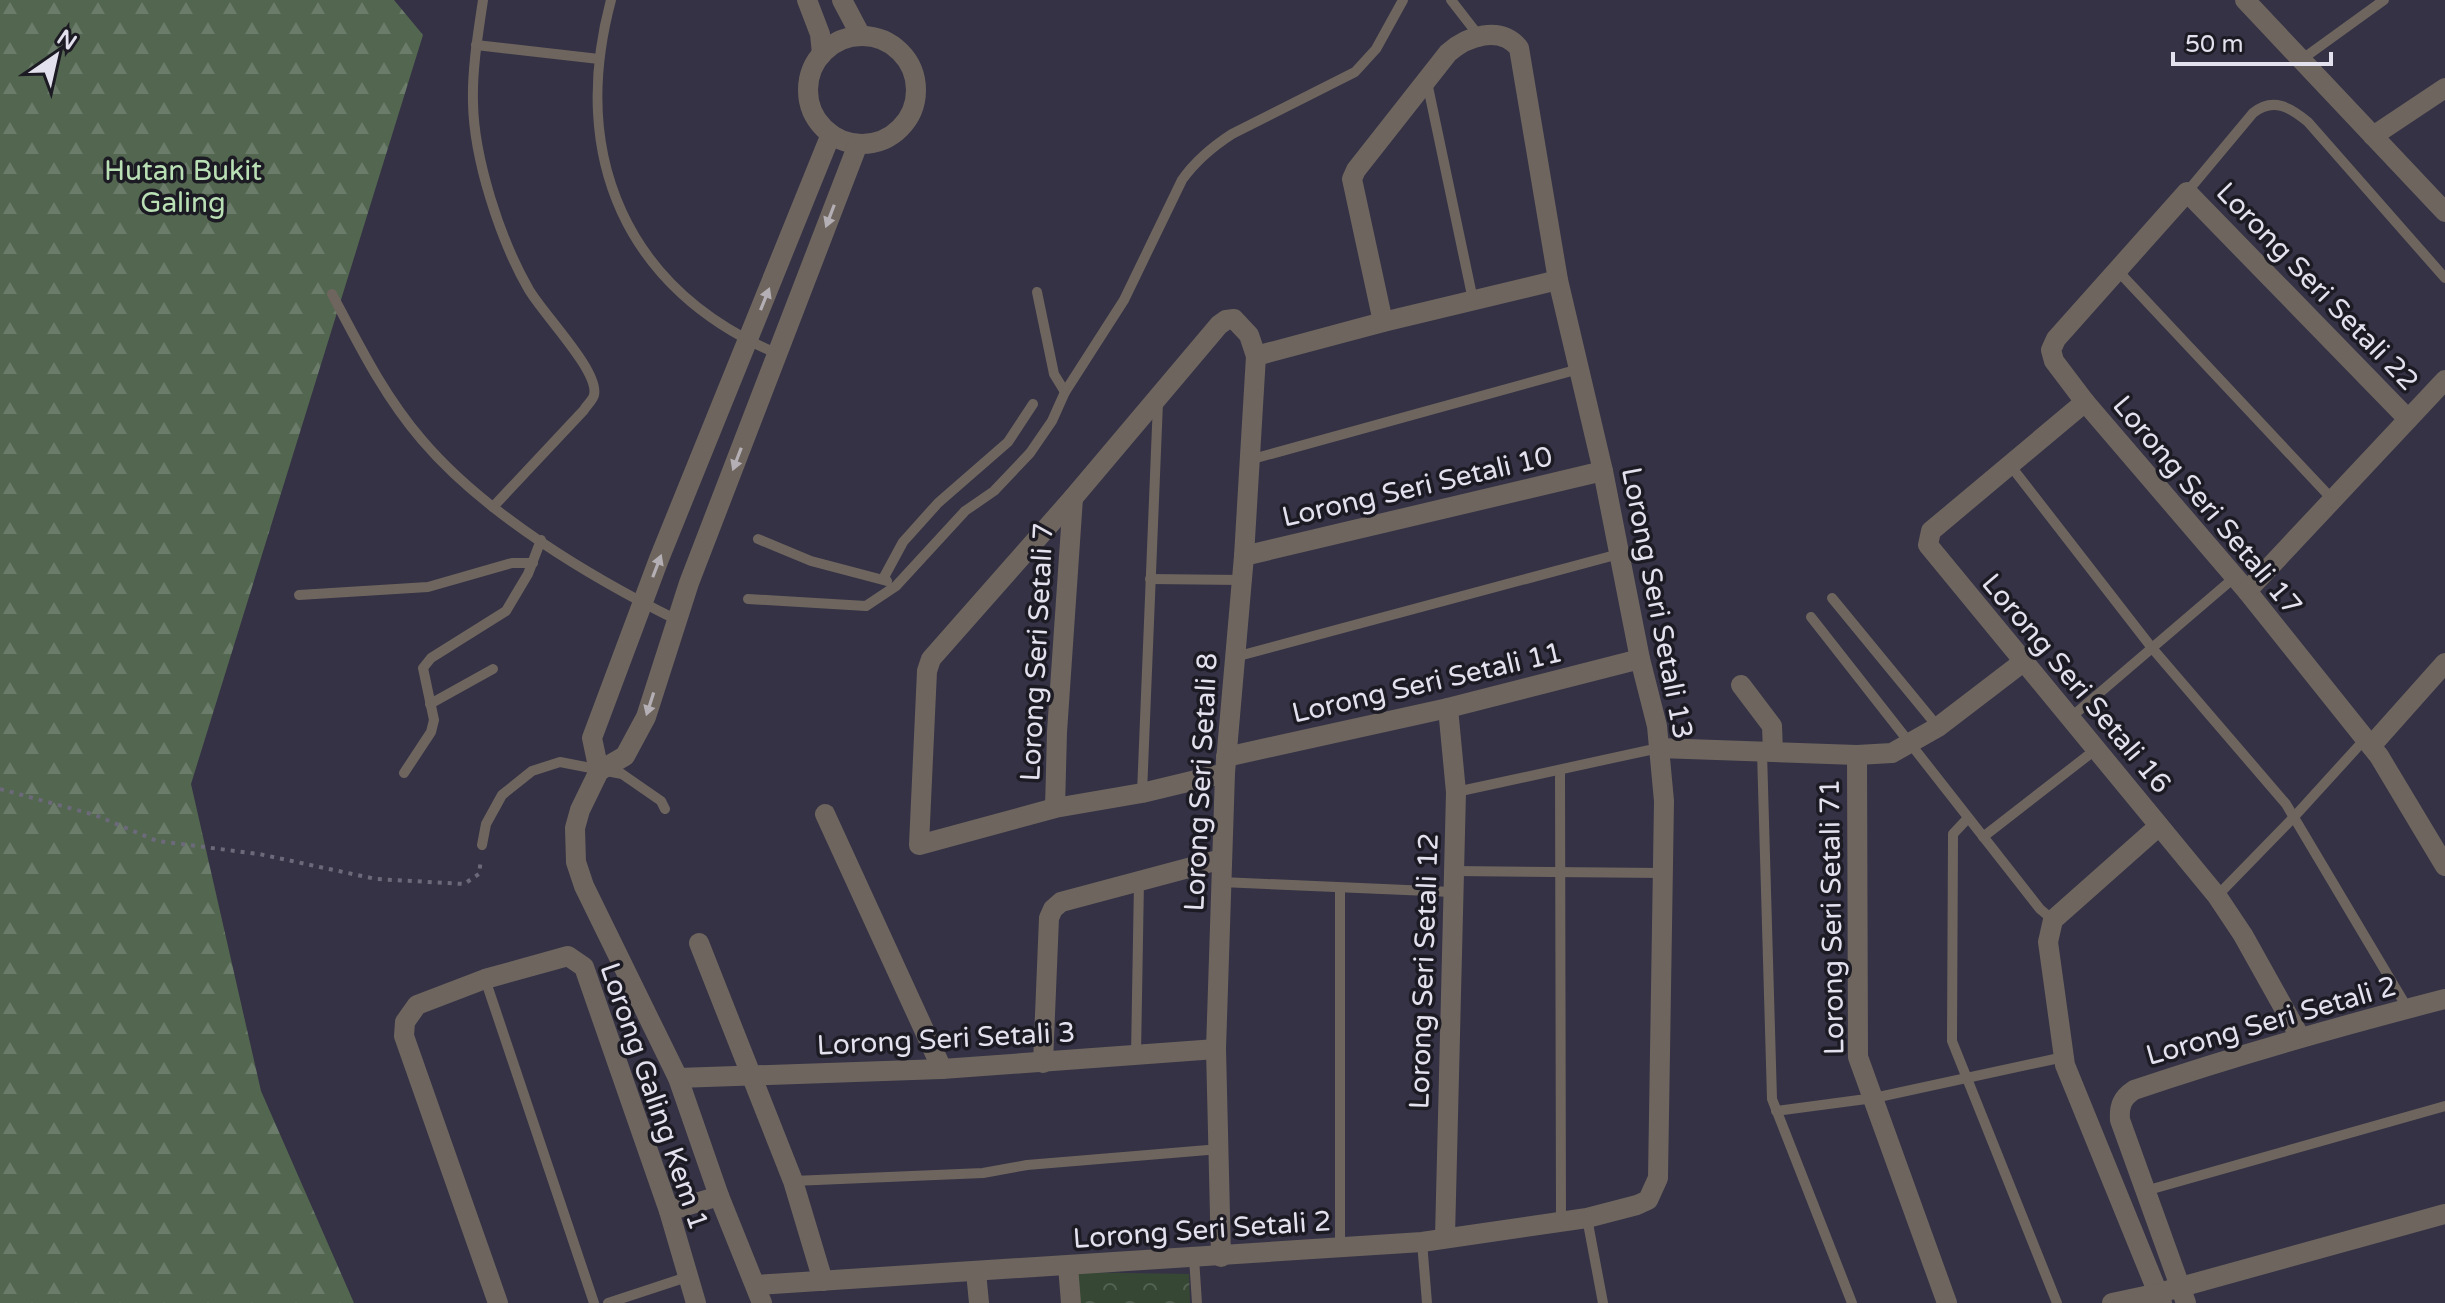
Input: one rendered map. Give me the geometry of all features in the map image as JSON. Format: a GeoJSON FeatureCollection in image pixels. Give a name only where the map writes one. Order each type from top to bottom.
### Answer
{"type":"FeatureCollection","features":[{"type":"Feature","properties":{"kind":"street"},"geometry":{"type":"LineString","coordinates":[[807,0],[820,34],[822,54]]}},
{"type":"Feature","properties":{"kind":"street"},"geometry":{"type":"LineString","coordinates":[[842,0],[861,36]]}},
{"type":"Feature","properties":{"kind":"street"},"geometry":{"type":"LineString","coordinates":[[2245,0],[2445,212]]}},
{"type":"Feature","properties":{"kind":"street"},"geometry":{"type":"LineString","coordinates":[[861,36],[879,39],[894,47],[906,59],[914,75],[916,92],[904,124],[891,135],[875,142],[858,144],[831,134],[818,122],[810,105],[808,87],[812,69],[822,54],[847,38],[861,36]]}},
{"type":"Feature","properties":{"kind":"street"},"geometry":{"type":"LineString","coordinates":[[1383,322],[1352,179],[1426,80],[1458,44],[1466,39],[1489,36]]}},
{"type":"Feature","properties":{"kind":"street","name":"Lorong Seri Setali 13"},"geometry":{"type":"LineString","coordinates":[[1489,36],[1515,43],[1519,48],[1558,280],[1603,471],[1640,659],[1657,726],[1664,801],[1658,1178],[1648,1200]]}},
{"type":"Feature","properties":{"kind":"street"},"geometry":{"type":"LineString","coordinates":[[2373,136],[2445,88]]}},
{"type":"Feature","properties":{"kind":"street"},"geometry":{"type":"LineString","coordinates":[[599,771],[592,738],[831,134]]}},
{"type":"Feature","properties":{"kind":"street"},"geometry":{"type":"LineString","coordinates":[[759,1294],[719,1196],[678,1078],[584,886],[576,862],[575,828],[599,771],[625,756],[646,717],[677,620],[858,144]]}},
{"type":"Feature","properties":{"kind":"street","name":"Lorong Seri Setali 17"},"geometry":{"type":"LineString","coordinates":[[2187,192],[2056,339],[2051,350],[2054,361],[2085,402],[2241,584],[2368,742],[2445,866]]}},
{"type":"Feature","properties":{"kind":"street","name":"Lorong Seri Setali 22"},"geometry":{"type":"LineString","coordinates":[[2187,192],[2408,419]]}},
{"type":"Feature","properties":{"kind":"street"},"geometry":{"type":"LineString","coordinates":[[1073,498],[1226,320],[1234,319],[1249,335],[1256,356],[1558,280]]}},
{"type":"Feature","properties":{"kind":"street","name":"Lorong Seri Setali 8"},"geometry":{"type":"LineString","coordinates":[[1221,1257],[1216,1049],[1225,765],[1244,556],[1256,356]]}},
{"type":"Feature","properties":{"kind":"street"},"geometry":{"type":"LineString","coordinates":[[2241,584],[2332,499],[2445,380]]}},
{"type":"Feature","properties":{"kind":"street","name":"Lorong Seri Setali 16"},"geometry":{"type":"LineString","coordinates":[[2085,402],[1931,531],[1928,545],[2217,896],[2243,935],[2300,1037]]}},
{"type":"Feature","properties":{"kind":"street","name":"Lorong Seri Setali 10"},"geometry":{"type":"LineString","coordinates":[[1244,556],[1603,471]]}},
{"type":"Feature","properties":{"kind":"street","name":"Lorong Seri Setali 11"},"geometry":{"type":"LineString","coordinates":[[1073,498],[931,659],[927,671],[919,845],[1055,808],[1142,793],[1225,765],[1640,659]]}},
{"type":"Feature","properties":{"kind":"street","name":"Lorong Seri Setali 7"},"geometry":{"type":"LineString","coordinates":[[1055,808],[1057,732],[1073,498]]}},
{"type":"Feature","properties":{"kind":"street"},"geometry":{"type":"LineString","coordinates":[[1659,748],[1857,755],[1892,753],[1938,727],[2023,662]]}},
{"type":"Feature","properties":{"kind":"street"},"geometry":{"type":"LineString","coordinates":[[2368,742],[2445,663]]}},
{"type":"Feature","properties":{"kind":"street"},"geometry":{"type":"LineString","coordinates":[[1741,685],[1772,726],[1768,752]]}},
{"type":"Feature","properties":{"kind":"street","name":"Lorong Seri Setali 12"},"geometry":{"type":"LineString","coordinates":[[1445,1237],[1456,792],[1448,708]]}},
{"type":"Feature","properties":{"kind":"street","name":"Lorong Seri Setali 71"},"geometry":{"type":"LineString","coordinates":[[1857,755],[1858,1057],[1947,1303]]}},
{"type":"Feature","properties":{"kind":"street"},"geometry":{"type":"LineString","coordinates":[[825,814],[942,1069]]}},
{"type":"Feature","properties":{"kind":"street"},"geometry":{"type":"LineString","coordinates":[[2159,826],[2053,920],[2048,942],[2064,1057],[2160,1298]]}},
{"type":"Feature","properties":{"kind":"street"},"geometry":{"type":"LineString","coordinates":[[1043,1063],[1049,918],[1053,909],[1061,902],[1222,859]]}},
{"type":"Feature","properties":{"kind":"street"},"geometry":{"type":"LineString","coordinates":[[699,943],[793,1181],[823,1281]]}},
{"type":"Feature","properties":{"kind":"street","name":"Lorong Galing Kem 1"},"geometry":{"type":"LineString","coordinates":[[498,1303],[404,1036],[405,1022],[417,1005],[485,979],[568,956],[584,967],[669,1211],[696,1303]]}},
{"type":"Feature","properties":{"kind":"street","name":"Lorong Seri Setali 2"},"geometry":{"type":"LineString","coordinates":[[2182,1295],[2120,1120],[2119,1107],[2126,1095],[2196,1069],[2300,1037],[2445,999]]}},
{"type":"Feature","properties":{"kind":"street","name":"Lorong Seri Setali 3"},"geometry":{"type":"LineString","coordinates":[[678,1078],[942,1069],[1216,1049]]}},
{"type":"Feature","properties":{"kind":"street"},"geometry":{"type":"LineString","coordinates":[[669,1211],[719,1196]]}},
{"type":"Feature","properties":{"kind":"street","name":"Lorong Seri Setali 2"},"geometry":{"type":"LineString","coordinates":[[759,1294],[823,1281],[1422,1242],[1587,1218],[1648,1200]]}},
{"type":"Feature","properties":{"kind":"street"},"geometry":{"type":"LineString","coordinates":[[2112,1303],[2182,1295],[2445,1214]]}},
{"type":"Feature","properties":{"kind":"street"},"geometry":{"type":"LineString","coordinates":[[1068,1266],[1071,1303]]}},
{"type":"Feature","properties":{"kind":"street"},"geometry":{"type":"LineString","coordinates":[[976,1272],[979,1303]]}},
{"type":"Feature","properties":{"kind":"lane"},"geometry":{"type":"LineString","coordinates":[[483,0],[476,45],[473,104],[484,179],[528,289],[586,367],[594,395],[584,410],[493,507]]}},
{"type":"Feature","properties":{"kind":"lane"},"geometry":{"type":"LineString","coordinates":[[611,0],[599,59],[597,121],[609,177],[626,224],[665,279],[710,318],[748,341],[778,354]]}},
{"type":"Feature","properties":{"kind":"lane"},"geometry":{"type":"LineString","coordinates":[[748,599],[866,606],[896,586],[965,511],[994,491],[1030,453],[1124,300],[1182,180],[1192,166],[1232,134],[1355,72],[1376,49],[1403,0]]}},
{"type":"Feature","properties":{"kind":"lane"},"geometry":{"type":"LineString","coordinates":[[1451,0],[1489,36]]}},
{"type":"Feature","properties":{"kind":"lane"},"geometry":{"type":"LineString","coordinates":[[2301,60],[2376,2]]}},
{"type":"Feature","properties":{"kind":"lane"},"geometry":{"type":"LineString","coordinates":[[476,45],[599,59]]}},
{"type":"Feature","properties":{"kind":"lane"},"geometry":{"type":"LineString","coordinates":[[1426,80],[1473,300]]}},
{"type":"Feature","properties":{"kind":"lane"},"geometry":{"type":"LineString","coordinates":[[2187,192],[2253,113],[2262,106],[2284,106],[2308,122],[2445,278]]}},
{"type":"Feature","properties":{"kind":"lane"},"geometry":{"type":"LineString","coordinates":[[2118,271],[2332,499]]}},
{"type":"Feature","properties":{"kind":"lane"},"geometry":{"type":"LineString","coordinates":[[1037,292],[1054,374],[1065,392]]}},
{"type":"Feature","properties":{"kind":"lane"},"geometry":{"type":"LineString","coordinates":[[332,294],[365,357],[397,408],[446,465],[493,507],[541,540],[643,603],[677,620]]}},
{"type":"Feature","properties":{"kind":"lane"},"geometry":{"type":"LineString","coordinates":[[1249,460],[1579,369]]}},
{"type":"Feature","properties":{"kind":"lane"},"geometry":{"type":"LineString","coordinates":[[1142,793],[1159,396]]}},
{"type":"Feature","properties":{"kind":"lane"},"geometry":{"type":"LineString","coordinates":[[883,579],[903,542],[938,503],[1008,442],[1033,404]]}},
{"type":"Feature","properties":{"kind":"lane"},"geometry":{"type":"LineString","coordinates":[[2010,465],[2152,648],[2276,791],[2408,1009]]}},
{"type":"Feature","properties":{"kind":"lane"},"geometry":{"type":"LineString","coordinates":[[758,539],[811,561],[883,579],[896,586]]}},
{"type":"Feature","properties":{"kind":"lane"},"geometry":{"type":"LineString","coordinates":[[404,773],[431,732],[434,720],[423,668],[431,658],[506,611],[533,563],[541,540]]}},
{"type":"Feature","properties":{"kind":"lane"},"geometry":{"type":"LineString","coordinates":[[1235,657],[1619,554]]}},
{"type":"Feature","properties":{"kind":"lane"},"geometry":{"type":"LineString","coordinates":[[299,595],[428,587],[512,563],[533,563]]}},
{"type":"Feature","properties":{"kind":"lane"},"geometry":{"type":"LineString","coordinates":[[1150,579],[1242,580]]}},
{"type":"Feature","properties":{"kind":"lane"},"geometry":{"type":"LineString","coordinates":[[2069,719],[2152,648],[2241,584]]}},
{"type":"Feature","properties":{"kind":"lane"},"geometry":{"type":"LineString","coordinates":[[1832,598],[1938,727]]}},
{"type":"Feature","properties":{"kind":"lane"},"geometry":{"type":"LineString","coordinates":[[1811,617],[2040,909],[2053,920]]}},
{"type":"Feature","properties":{"kind":"lane"},"geometry":{"type":"LineString","coordinates":[[430,704],[493,669]]}},
{"type":"Feature","properties":{"kind":"lane"},"geometry":{"type":"LineString","coordinates":[[2217,896],[2368,742]]}},
{"type":"Feature","properties":{"kind":"lane"},"geometry":{"type":"LineString","coordinates":[[1456,792],[1659,748]]}},
{"type":"Feature","properties":{"kind":"lane"},"geometry":{"type":"LineString","coordinates":[[1983,837],[2095,750]]}},
{"type":"Feature","properties":{"kind":"lane"},"geometry":{"type":"LineString","coordinates":[[1768,752],[1772,1099],[1852,1303]]}},
{"type":"Feature","properties":{"kind":"lane"},"geometry":{"type":"LineString","coordinates":[[482,845],[486,824],[502,795],[532,771],[560,762],[622,774],[661,801],[665,809]]}},
{"type":"Feature","properties":{"kind":"lane"},"geometry":{"type":"LineString","coordinates":[[1560,770],[1561,1222]]}},
{"type":"Feature","properties":{"kind":"lane"},"geometry":{"type":"LineString","coordinates":[[1968,818],[1953,834],[1952,1041],[2057,1303]]}},
{"type":"Feature","properties":{"kind":"lane"},"geometry":{"type":"LineString","coordinates":[[1454,871],[1663,873]]}},
{"type":"Feature","properties":{"kind":"lane"},"geometry":{"type":"LineString","coordinates":[[1136,1055],[1139,881]]}},
{"type":"Feature","properties":{"kind":"lane"},"geometry":{"type":"LineString","coordinates":[[1221,882],[1452,892]]}},
{"type":"Feature","properties":{"kind":"lane"},"geometry":{"type":"LineString","coordinates":[[1340,888],[1340,1248]]}},
{"type":"Feature","properties":{"kind":"lane"},"geometry":{"type":"LineString","coordinates":[[485,979],[594,1303]]}},
{"type":"Feature","properties":{"kind":"lane"},"geometry":{"type":"LineString","coordinates":[[1776,1111],[1874,1098],[2064,1057]]}},
{"type":"Feature","properties":{"kind":"lane"},"geometry":{"type":"LineString","coordinates":[[2145,1191],[2445,1106]]}},
{"type":"Feature","properties":{"kind":"lane"},"geometry":{"type":"LineString","coordinates":[[793,1181],[983,1173],[1027,1165],[1220,1149]]}},
{"type":"Feature","properties":{"kind":"lane"},"geometry":{"type":"LineString","coordinates":[[1587,1218],[1603,1303]]}},
{"type":"Feature","properties":{"kind":"lane"},"geometry":{"type":"LineString","coordinates":[[1422,1242],[1427,1303]]}},
{"type":"Feature","properties":{"kind":"lane"},"geometry":{"type":"LineString","coordinates":[[1194,1258],[1197,1303]]}},
{"type":"Feature","properties":{"kind":"lane"},"geometry":{"type":"LineString","coordinates":[[608,1303],[687,1277]]}},
{"type":"Feature","properties":{"kind":"path"},"geometry":{"type":"LineString","coordinates":[[0,789],[95,815],[157,841],[259,854],[376,879],[464,884],[479,874],[482,845]]}},
{"type":"Feature","properties":{"kind":"green space","name":"Hutan Bukit Galing"},"geometry":{"type":"Polygon","coordinates":[[[0,0],[394,0],[423,35],[191,784],[261,1091],[354,1303],[0,1303],[0,0]]]}},
{"type":"Feature","properties":{"kind":"green space"},"geometry":{"type":"Polygon","coordinates":[[[1067,1272],[1189,1274],[1190,1303],[1071,1303],[1067,1272]]]}}]}
